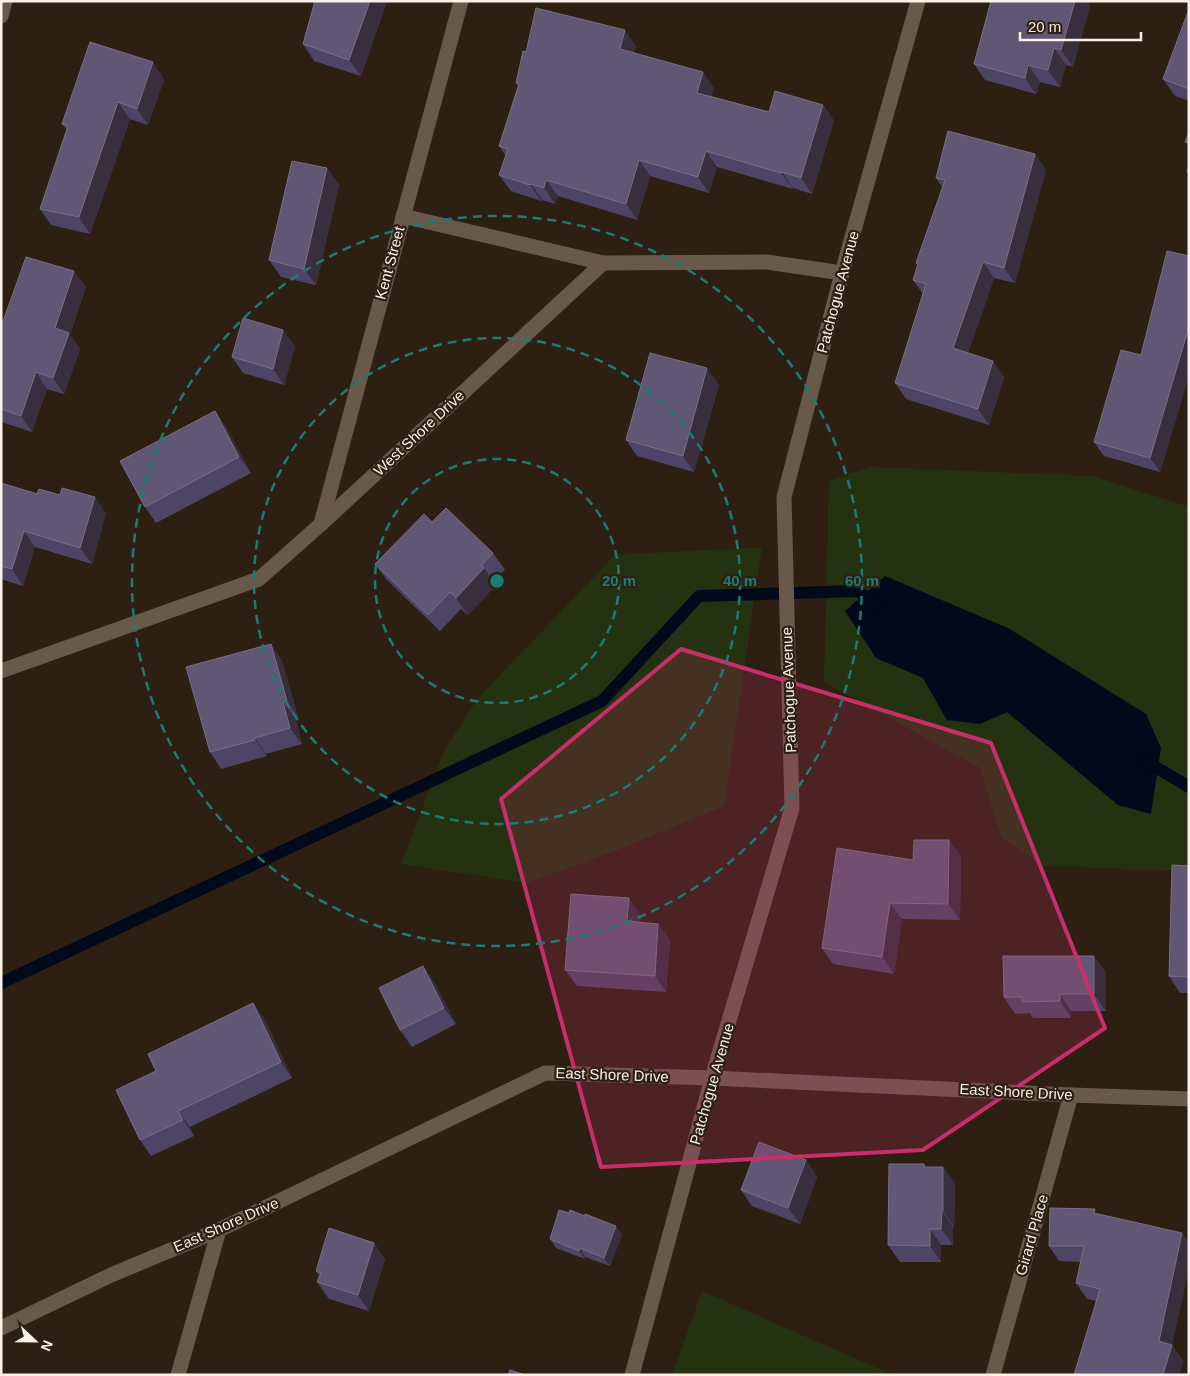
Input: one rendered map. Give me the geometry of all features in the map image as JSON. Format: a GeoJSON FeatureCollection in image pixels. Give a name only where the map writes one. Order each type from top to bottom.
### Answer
{"type":"FeatureCollection","features":[{"type":"Feature","properties":{"kind":"street"},"geometry":{"type":"LineString","coordinates":[[1,16],[5,1]]}},
{"type":"Feature","properties":{"kind":"street","name":"Kent Street"},"geometry":{"type":"LineString","coordinates":[[320,525],[461,1]]}},
{"type":"Feature","properties":{"kind":"street","name":"Patchogue Avenue"},"geometry":{"type":"LineString","coordinates":[[632,1375],[712,1078],[792,808],[784,496],[842,273],[918,1]]}},
{"type":"Feature","properties":{"kind":"street"},"geometry":{"type":"LineString","coordinates":[[403,216],[603,263],[767,262],[842,273]]}},
{"type":"Feature","properties":{"kind":"street","name":"West Shore Drive"},"geometry":{"type":"LineString","coordinates":[[1,672],[259,580],[603,263]]}},
{"type":"Feature","properties":{"kind":"street","name":"East Shore Drive"},"geometry":{"type":"LineString","coordinates":[[1,1328],[111,1275],[219,1230],[546,1073],[712,1078],[1189,1099]]}},
{"type":"Feature","properties":{"kind":"street","name":"Girard Place"},"geometry":{"type":"LineString","coordinates":[[993,1375],[1071,1095]]}},
{"type":"Feature","properties":{"kind":"street"},"geometry":{"type":"LineString","coordinates":[[178,1375],[219,1230]]}},
{"type":"Feature","properties":{"kind":"highlighted area"},"geometry":{"type":"Polygon","coordinates":[[[681,649],[991,743],[1105,1028],[923,1150],[601,1167],[501,799],[681,649]]]}},
{"type":"Feature","properties":{"kind":"green space"},"geometry":{"type":"Polygon","coordinates":[[[870,467],[1092,476],[1189,507],[1189,871],[1044,866],[1002,838],[980,768],[824,682],[829,481],[870,467]],[[923,678],[947,720],[980,724],[1007,712],[1118,805],[1161,748],[923,678]]]}},
{"type":"Feature","properties":{"kind":"green space"},"geometry":{"type":"Polygon","coordinates":[[[762,547],[724,806],[615,851],[527,883],[401,864],[445,749],[478,698],[615,555],[762,547]]]}},
{"type":"Feature","properties":{"kind":"green space"},"geometry":{"type":"Polygon","coordinates":[[[702,1291],[893,1375],[672,1375],[702,1291]]]}},
{"type":"Feature","properties":{"kind":"water"},"geometry":{"type":"Polygon","coordinates":[[[885,576],[1008,628],[1146,714],[1161,748],[1151,814],[1118,805],[1007,712],[980,724],[947,720],[923,678],[876,658],[845,611],[885,576]]]}},
{"type":"Feature","properties":{"kind":"building"},"geometry":{"type":"Polygon","coordinates":[[[315,1],[370,1],[349,60],[303,44],[315,1]]]}},
{"type":"Feature","properties":{"kind":"building"},"geometry":{"type":"Polygon","coordinates":[[[991,1],[1075,1],[1061,50],[1054,48],[1048,70],[1028,65],[1025,78],[974,64],[991,1]]]}},
{"type":"Feature","properties":{"kind":"building"},"geometry":{"type":"Polygon","coordinates":[[[536,8],[625,30],[620,49],[703,72],[697,93],[769,112],[775,91],[823,105],[801,178],[706,151],[698,177],[639,160],[626,204],[546,180],[544,188],[499,175],[508,149],[499,146],[519,84],[516,83],[523,51],[526,52],[536,8]]]}},
{"type":"Feature","properties":{"kind":"building"},"geometry":{"type":"Polygon","coordinates":[[[1189,9],[1189,89],[1163,79],[1189,9]]]}},
{"type":"Feature","properties":{"kind":"building"},"geometry":{"type":"Polygon","coordinates":[[[90,42],[153,62],[137,109],[118,102],[79,217],[40,209],[68,126],[62,124],[90,42]]]}},
{"type":"Feature","properties":{"kind":"building"},"geometry":{"type":"Polygon","coordinates":[[[948,131],[1035,154],[1004,268],[983,262],[953,348],[993,361],[978,409],[895,383],[926,284],[913,280],[918,264],[916,263],[945,180],[936,178],[948,131]]]}},
{"type":"Feature","properties":{"kind":"building"},"geometry":{"type":"Polygon","coordinates":[[[1189,132],[1189,143],[1185,142],[1189,132]]]}},
{"type":"Feature","properties":{"kind":"building"},"geometry":{"type":"Polygon","coordinates":[[[292,161],[327,168],[304,269],[269,260],[292,161]]]}},
{"type":"Feature","properties":{"kind":"building"},"geometry":{"type":"Polygon","coordinates":[[[1167,251],[1189,256],[1189,327],[1150,458],[1094,442],[1121,350],[1141,355],[1167,251]]]}},
{"type":"Feature","properties":{"kind":"building"},"geometry":{"type":"Polygon","coordinates":[[[26,257],[74,271],[55,328],[69,333],[53,378],[36,372],[21,416],[1,409],[1,327],[26,257]]]}},
{"type":"Feature","properties":{"kind":"building"},"geometry":{"type":"Polygon","coordinates":[[[243,318],[283,330],[273,369],[232,357],[243,318]]]}},
{"type":"Feature","properties":{"kind":"building"},"geometry":{"type":"Polygon","coordinates":[[[650,353],[707,368],[683,456],[626,440],[650,353]]]}},
{"type":"Feature","properties":{"kind":"building"},"geometry":{"type":"Polygon","coordinates":[[[215,411],[239,457],[145,507],[120,461],[215,411]]]}},
{"type":"Feature","properties":{"kind":"building"},"geometry":{"type":"Polygon","coordinates":[[[1,483],[37,494],[39,489],[60,495],[62,488],[95,497],[80,548],[24,531],[12,569],[1,566],[1,483]]]}},
{"type":"Feature","properties":{"kind":"building"},"geometry":{"type":"Polygon","coordinates":[[[446,508],[493,553],[481,566],[484,568],[456,598],[450,592],[428,615],[375,564],[424,514],[432,522],[446,508]]]}},
{"type":"Feature","properties":{"kind":"building"},"geometry":{"type":"Polygon","coordinates":[[[271,644],[287,701],[283,702],[290,728],[210,752],[186,667],[271,644]]]}},
{"type":"Feature","properties":{"kind":"building"},"geometry":{"type":"Polygon","coordinates":[[[914,840],[949,840],[948,904],[890,903],[882,957],[822,948],[837,848],[913,860],[914,840]]]}},
{"type":"Feature","properties":{"kind":"building"},"geometry":{"type":"Polygon","coordinates":[[[1172,865],[1189,866],[1189,977],[1169,976],[1172,865]]]}},
{"type":"Feature","properties":{"kind":"building"},"geometry":{"type":"Polygon","coordinates":[[[571,894],[629,898],[627,921],[658,924],[655,976],[565,970],[571,894]]]}},
{"type":"Feature","properties":{"kind":"building"},"geometry":{"type":"Polygon","coordinates":[[[1003,956],[1094,956],[1094,994],[1060,994],[1060,1001],[1022,1002],[1022,997],[1004,997],[1003,956]]]}},
{"type":"Feature","properties":{"kind":"building"},"geometry":{"type":"Polygon","coordinates":[[[423,966],[444,1008],[400,1030],[379,988],[423,966]]]}},
{"type":"Feature","properties":{"kind":"building"},"geometry":{"type":"Polygon","coordinates":[[[253,1003],[281,1062],[178,1111],[183,1120],[140,1140],[116,1090],[156,1071],[148,1054],[253,1003]]]}},
{"type":"Feature","properties":{"kind":"building"},"geometry":{"type":"Polygon","coordinates":[[[759,1142],[806,1160],[788,1208],[741,1190],[759,1142]]]}},
{"type":"Feature","properties":{"kind":"building"},"geometry":{"type":"Polygon","coordinates":[[[889,1164],[924,1164],[924,1167],[943,1167],[941,1229],[930,1229],[930,1246],[888,1245],[889,1164]]]}},
{"type":"Feature","properties":{"kind":"building"},"geometry":{"type":"Polygon","coordinates":[[[1050,1208],[1095,1209],[1094,1213],[1182,1233],[1159,1341],[1172,1345],[1163,1375],[1074,1375],[1100,1289],[1076,1283],[1084,1246],[1049,1246],[1050,1208]]]}},
{"type":"Feature","properties":{"kind":"building"},"geometry":{"type":"Polygon","coordinates":[[[559,1210],[569,1213],[570,1210],[585,1216],[585,1214],[616,1226],[604,1258],[580,1248],[579,1251],[550,1239],[559,1210]]]}},
{"type":"Feature","properties":{"kind":"building"},"geometry":{"type":"Polygon","coordinates":[[[329,1228],[374,1243],[358,1295],[317,1282],[321,1273],[316,1271],[329,1228]]]}},
{"type":"Feature","properties":{"kind":"building"},"geometry":{"type":"Polygon","coordinates":[[[510,1370],[525,1375],[508,1375],[510,1370]]]}},
{"type":"Feature","properties":{"kind":"waterway"},"geometry":{"type":"LineString","coordinates":[[1,983],[602,701],[699,596],[857,591],[876,603]]}},
{"type":"Feature","properties":{"kind":"waterway"},"geometry":{"type":"LineString","coordinates":[[1144,760],[1189,787]]}}]}
